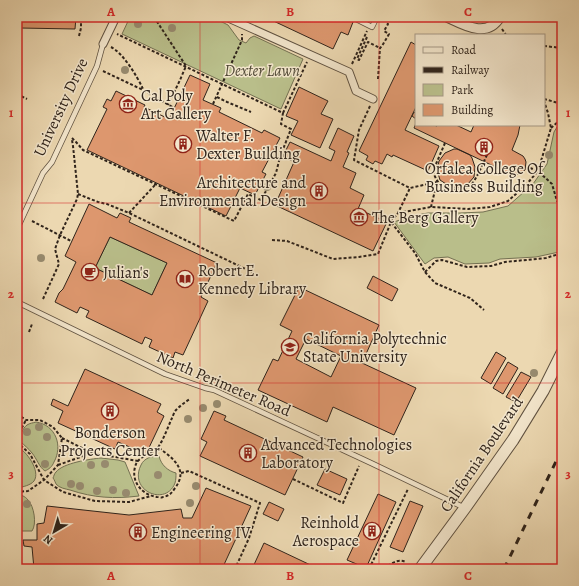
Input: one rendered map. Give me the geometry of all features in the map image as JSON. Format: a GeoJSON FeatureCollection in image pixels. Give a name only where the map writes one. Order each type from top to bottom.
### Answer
{"type":"FeatureCollection","features":[{"type":"Feature","properties":{"kind":"street"},"geometry":{"type":"LineString","coordinates":[[226,17],[349,72],[356,91],[373,99]]}},
{"type":"Feature","properties":{"kind":"street"},"geometry":{"type":"LineString","coordinates":[[447,17],[469,27],[481,30],[491,27],[498,22],[500,17]]}},
{"type":"Feature","properties":{"kind":"street","name":"University Drive"},"geometry":{"type":"LineString","coordinates":[[103,44],[114,20]]}},
{"type":"Feature","properties":{"kind":"street","name":"California Boulevard"},"geometry":{"type":"LineString","coordinates":[[420,569],[513,440],[543,390],[562,353]]}},
{"type":"Feature","properties":{"kind":"lane"},"geometry":{"type":"LineString","coordinates":[[352,17],[372,27],[377,17]]}},
{"type":"Feature","properties":{"kind":"lane","name":"University Drive"},"geometry":{"type":"LineString","coordinates":[[17,229],[43,173],[52,162],[97,66],[103,44]]}},
{"type":"Feature","properties":{"kind":"lane","name":"North Perimeter Road"},"geometry":{"type":"LineString","coordinates":[[17,302],[165,374],[214,390],[465,508]]}},
{"type":"Feature","properties":{"kind":"path"},"geometry":{"type":"LineString","coordinates":[[79,36],[81,17]]}},
{"type":"Feature","properties":{"kind":"path"},"geometry":{"type":"LineString","coordinates":[[87,17],[114,20]]}},
{"type":"Feature","properties":{"kind":"path"},"geometry":{"type":"LineString","coordinates":[[154,17],[186,66]]}},
{"type":"Feature","properties":{"kind":"path"},"geometry":{"type":"LineString","coordinates":[[378,79],[380,48],[389,34],[384,31],[388,24],[385,23]]}},
{"type":"Feature","properties":{"kind":"path"},"geometry":{"type":"LineString","coordinates":[[213,104],[242,40],[243,24]]}},
{"type":"Feature","properties":{"kind":"path"},"geometry":{"type":"LineString","coordinates":[[349,72],[367,31],[372,27]]}},
{"type":"Feature","properties":{"kind":"path"},"geometry":{"type":"LineString","coordinates":[[109,30],[283,113]]}},
{"type":"Feature","properties":{"kind":"path"},"geometry":{"type":"LineString","coordinates":[[367,37],[357,59],[359,60],[368,42],[380,48]]}},
{"type":"Feature","properties":{"kind":"path"},"geometry":{"type":"LineString","coordinates":[[545,46],[562,48]]}},
{"type":"Feature","properties":{"kind":"path"},"geometry":{"type":"LineString","coordinates":[[113,48],[118,51],[139,80],[143,90]]}},
{"type":"Feature","properties":{"kind":"path"},"geometry":{"type":"LineString","coordinates":[[43,299],[59,264],[54,249],[78,194],[71,137],[83,150],[234,221],[248,194],[261,200],[276,173],[280,157],[291,130],[281,124],[283,113],[310,55]]}},
{"type":"Feature","properties":{"kind":"path"},"geometry":{"type":"LineString","coordinates":[[168,105],[186,66]]}},
{"type":"Feature","properties":{"kind":"path"},"geometry":{"type":"LineString","coordinates":[[102,71],[143,90],[174,108]]}},
{"type":"Feature","properties":{"kind":"path"},"geometry":{"type":"LineString","coordinates":[[17,94],[27,99]]}},
{"type":"Feature","properties":{"kind":"path"},"geometry":{"type":"LineString","coordinates":[[217,96],[251,112]]}},
{"type":"Feature","properties":{"kind":"path"},"geometry":{"type":"LineString","coordinates":[[373,99],[359,130],[354,160],[410,188],[437,182],[447,188],[458,191],[469,187],[477,176],[489,150]]}},
{"type":"Feature","properties":{"kind":"path"},"geometry":{"type":"LineString","coordinates":[[545,100],[562,104]]}},
{"type":"Feature","properties":{"kind":"path"},"geometry":{"type":"LineString","coordinates":[[398,212],[431,207],[468,209],[490,207],[508,201],[526,185],[538,171],[551,128],[545,103]]}},
{"type":"Feature","properties":{"kind":"path"},"geometry":{"type":"LineString","coordinates":[[551,128],[562,118]]}},
{"type":"Feature","properties":{"kind":"path"},"geometry":{"type":"LineString","coordinates":[[431,207],[437,182],[433,171],[445,143]]}},
{"type":"Feature","properties":{"kind":"path"},"geometry":{"type":"LineString","coordinates":[[530,168],[538,171],[552,184],[557,201],[562,206]]}},
{"type":"Feature","properties":{"kind":"path"},"geometry":{"type":"LineString","coordinates":[[129,213],[155,184]]}},
{"type":"Feature","properties":{"kind":"path"},"geometry":{"type":"LineString","coordinates":[[272,240],[287,241],[333,259],[378,254],[391,222],[398,212],[410,188]]}},
{"type":"Feature","properties":{"kind":"path"},"geometry":{"type":"LineString","coordinates":[[78,194],[129,213],[256,274]]}},
{"type":"Feature","properties":{"kind":"path"},"geometry":{"type":"LineString","coordinates":[[32,221],[71,241]]}},
{"type":"Feature","properties":{"kind":"path"},"geometry":{"type":"LineString","coordinates":[[391,222],[415,254],[425,272],[435,283],[470,298],[484,310]]}},
{"type":"Feature","properties":{"kind":"path"},"geometry":{"type":"LineString","coordinates":[[425,272],[436,262],[442,260],[467,268],[546,258],[562,253]]}},
{"type":"Feature","properties":{"kind":"path"},"geometry":{"type":"LineString","coordinates":[[29,332],[32,324]]}},
{"type":"Feature","properties":{"kind":"path"},"geometry":{"type":"LineString","coordinates":[[159,448],[174,459],[179,466],[181,473],[179,484],[171,494],[163,498],[151,496],[142,491],[136,483],[134,474],[135,467],[141,458],[159,448],[175,411],[190,399]]}},
{"type":"Feature","properties":{"kind":"path"},"geometry":{"type":"LineString","coordinates":[[17,414],[26,420],[40,420],[53,427],[62,438],[92,453],[138,461]]}},
{"type":"Feature","properties":{"kind":"path"},"geometry":{"type":"LineString","coordinates":[[17,437],[26,420]]}},
{"type":"Feature","properties":{"kind":"path"},"geometry":{"type":"LineString","coordinates":[[58,465],[62,438]]}},
{"type":"Feature","properties":{"kind":"path"},"geometry":{"type":"LineString","coordinates":[[17,442],[30,454],[44,480],[64,492],[95,501],[129,502],[151,496]]}},
{"type":"Feature","properties":{"kind":"path"},"geometry":{"type":"LineString","coordinates":[[17,492],[28,491],[44,480],[58,465],[92,453]]}},
{"type":"Feature","properties":{"kind":"path"},"geometry":{"type":"LineString","coordinates":[[293,479],[343,503],[360,465]]}},
{"type":"Feature","properties":{"kind":"path"},"geometry":{"type":"LineString","coordinates":[[181,473],[189,472],[260,503],[249,538],[236,569]]}},
{"type":"Feature","properties":{"kind":"path"},"geometry":{"type":"LineString","coordinates":[[369,569],[408,488]]}},
{"type":"Feature","properties":{"kind":"path"},"geometry":{"type":"LineString","coordinates":[[17,553],[23,569]]}},
{"type":"Feature","properties":{"kind":"path"},"geometry":{"type":"LineString","coordinates":[[384,569],[398,560],[406,562]]}},
{"type":"Feature","properties":{"kind":"green space","name":"Dexter Lawn"},"geometry":{"type":"Polygon","coordinates":[[[130,17],[212,17],[228,25],[239,40],[246,43],[254,36],[303,59],[281,109],[122,34],[130,17]]]}},
{"type":"Feature","properties":{"kind":"green space"},"geometry":{"type":"Polygon","coordinates":[[[562,122],[562,250],[536,257],[500,259],[489,263],[465,264],[448,257],[434,258],[425,264],[394,222],[411,216],[428,213],[483,212],[508,206],[533,184],[547,164],[554,132],[562,122]]]}},
{"type":"Feature","properties":{"kind":"green space"},"geometry":{"type":"Polygon","coordinates":[[[110,237],[167,263],[152,295],[95,268],[110,237]]]}},
{"type":"Feature","properties":{"kind":"green space"},"geometry":{"type":"Polygon","coordinates":[[[36,422],[49,427],[58,443],[57,456],[50,468],[45,471],[20,440],[21,433],[25,426],[36,422]]]}},
{"type":"Feature","properties":{"kind":"green space"},"geometry":{"type":"Polygon","coordinates":[[[17,447],[21,449],[32,461],[36,472],[36,477],[31,484],[17,488],[17,447]]]}},
{"type":"Feature","properties":{"kind":"green space"},"geometry":{"type":"Polygon","coordinates":[[[159,456],[165,467],[176,473],[176,478],[175,483],[170,490],[164,494],[157,495],[150,493],[144,488],[140,482],[138,474],[141,465],[146,459],[159,456]]]}},
{"type":"Feature","properties":{"kind":"green space"},"geometry":{"type":"Polygon","coordinates":[[[101,458],[125,462],[139,496],[113,498],[87,495],[57,485],[53,478],[54,474],[64,466],[90,459],[101,458]]]}},
{"type":"Feature","properties":{"kind":"green space"},"geometry":{"type":"Polygon","coordinates":[[[17,494],[26,498],[32,506],[35,520],[32,531],[17,531],[17,494]]]}},
{"type":"Feature","properties":{"kind":"building"},"geometry":{"type":"Polygon","coordinates":[[[17,17],[76,17],[75,29],[20,28],[17,34],[17,17]]]}},
{"type":"Feature","properties":{"kind":"building"},"geometry":{"type":"Polygon","coordinates":[[[265,17],[343,17],[353,22],[348,35],[341,32],[333,49],[265,17]]]}},
{"type":"Feature","properties":{"kind":"building"},"geometry":{"type":"Polygon","coordinates":[[[411,42],[415,44],[415,109],[405,130],[439,146],[428,171],[393,155],[392,157],[387,154],[382,164],[375,161],[373,164],[366,160],[368,156],[359,151],[411,42]]]}},
{"type":"Feature","properties":{"kind":"building","name":"Walter F. Dexter Building"},"geometry":{"type":"Polygon","coordinates":[[[190,75],[210,84],[203,100],[221,108],[219,112],[262,133],[264,130],[280,138],[262,172],[266,174],[255,195],[240,188],[226,216],[87,150],[107,109],[103,107],[107,99],[111,101],[116,91],[169,119],[190,75]]]}},
{"type":"Feature","properties":{"kind":"building"},"geometry":{"type":"Polygon","coordinates":[[[299,87],[328,101],[321,114],[333,119],[320,148],[291,135],[298,121],[286,116],[299,87]]]}},
{"type":"Feature","properties":{"kind":"building"},"geometry":{"type":"Polygon","coordinates":[[[414,112],[415,112],[415,118],[412,116],[414,112]]]}},
{"type":"Feature","properties":{"kind":"building","name":"Orfalea College Of Business Building"},"geometry":{"type":"Polygon","coordinates":[[[415,126],[458,126],[471,132],[474,126],[520,126],[512,150],[523,156],[525,159],[525,170],[519,174],[510,174],[414,128],[415,126]]]}},
{"type":"Feature","properties":{"kind":"building","name":"Architecture and Environmental Design"},"geometry":{"type":"Polygon","coordinates":[[[338,128],[354,136],[347,152],[349,153],[343,167],[356,173],[350,188],[364,195],[358,209],[387,222],[373,251],[275,205],[294,162],[283,156],[290,142],[331,161],[335,151],[329,148],[338,128]]]}},
{"type":"Feature","properties":{"kind":"building","name":"Orfalea College Of Business Building"},"geometry":{"type":"Polygon","coordinates":[[[454,149],[470,155],[475,167],[474,177],[467,185],[458,188],[449,186],[440,180],[437,170],[439,161],[445,153],[454,149]]]}},
{"type":"Feature","properties":{"kind":"building","name":"Robert E. Kennedy Library"},"geometry":{"type":"Polygon","coordinates":[[[89,204],[117,218],[120,213],[131,218],[129,222],[217,263],[201,297],[208,301],[183,355],[175,352],[173,358],[149,347],[152,340],[145,337],[142,344],[86,317],[89,311],[80,307],[77,313],[55,302],[76,262],[65,256],[89,204]],[[110,237],[95,268],[152,295],[167,263],[110,237]]]}},
{"type":"Feature","properties":{"kind":"building"},"geometry":{"type":"Polygon","coordinates":[[[373,276],[398,289],[392,301],[367,288],[373,276]]]}},
{"type":"Feature","properties":{"kind":"building"},"geometry":{"type":"Polygon","coordinates":[[[299,287],[379,325],[362,363],[416,388],[394,435],[333,407],[327,422],[258,390],[273,359],[278,361],[292,331],[280,325],[299,287]],[[306,339],[296,359],[331,377],[341,356],[306,339]]]}},
{"type":"Feature","properties":{"kind":"building"},"geometry":{"type":"Polygon","coordinates":[[[496,352],[506,358],[491,384],[481,378],[496,352]]]}},
{"type":"Feature","properties":{"kind":"building"},"geometry":{"type":"Polygon","coordinates":[[[508,362],[518,368],[503,394],[493,388],[508,362]]]}},
{"type":"Feature","properties":{"kind":"building","name":"Bonderson Projects Center"},"geometry":{"type":"Polygon","coordinates":[[[85,369],[161,404],[157,412],[164,416],[146,454],[118,442],[115,449],[58,423],[63,411],[51,405],[53,399],[68,406],[85,369]]]}},
{"type":"Feature","properties":{"kind":"building"},"geometry":{"type":"Polygon","coordinates":[[[521,372],[531,377],[516,402],[506,397],[521,372]]]}},
{"type":"Feature","properties":{"kind":"building","name":"Advanced Technologies Laboratory"},"geometry":{"type":"Polygon","coordinates":[[[214,411],[226,416],[224,420],[303,457],[285,495],[200,456],[207,442],[201,439],[214,411]]]}},
{"type":"Feature","properties":{"kind":"building"},"geometry":{"type":"Polygon","coordinates":[[[325,469],[347,479],[340,495],[317,485],[325,469]]]}},
{"type":"Feature","properties":{"kind":"building","name":"Engineering IV"},"geometry":{"type":"Polygon","coordinates":[[[206,488],[251,506],[222,569],[177,569],[168,566],[62,566],[62,569],[34,569],[32,547],[24,546],[23,540],[37,540],[37,524],[44,523],[47,506],[129,515],[181,509],[183,518],[192,518],[206,488]]]}},
{"type":"Feature","properties":{"kind":"building","name":"Reinhold Aerospace"},"geometry":{"type":"Polygon","coordinates":[[[378,494],[396,502],[366,568],[347,560],[378,494]]]}},
{"type":"Feature","properties":{"kind":"building"},"geometry":{"type":"Polygon","coordinates":[[[410,501],[423,506],[403,552],[390,547],[410,501]]]}},
{"type":"Feature","properties":{"kind":"building"},"geometry":{"type":"Polygon","coordinates":[[[269,502],[284,509],[278,521],[263,514],[269,502]]]}},
{"type":"Feature","properties":{"kind":"building"},"geometry":{"type":"Polygon","coordinates":[[[264,543],[319,569],[252,569],[264,543]]]}},
{"type":"Feature","properties":{"kind":"railway"},"geometry":{"type":"LineString","coordinates":[[504,569],[562,449]]}},
{"type":"Feature","properties":{"kind":"place","name":"Cal Poly Art Gallery"},"geometry":{"type":"Point","coordinates":[128,104]}},
{"type":"Feature","properties":{"kind":"place","name":"Walter F. Dexter Building"},"geometry":{"type":"Point","coordinates":[183,144]}},
{"type":"Feature","properties":{"kind":"place","name":"Orfalea College Of Business Building"},"geometry":{"type":"Point","coordinates":[484,147]}},
{"type":"Feature","properties":{"kind":"place","name":"Architecture and Environmental Design"},"geometry":{"type":"Point","coordinates":[319,191]}},
{"type":"Feature","properties":{"kind":"place","name":"The Berg Gallery"},"geometry":{"type":"Point","coordinates":[359,217]}},
{"type":"Feature","properties":{"kind":"place","name":"Julian's"},"geometry":{"type":"Point","coordinates":[90,272]}},
{"type":"Feature","properties":{"kind":"place","name":"Robert E. Kennedy Library"},"geometry":{"type":"Point","coordinates":[185,279]}},
{"type":"Feature","properties":{"kind":"place","name":"California Polytechnic State University"},"geometry":{"type":"Point","coordinates":[290,347]}},
{"type":"Feature","properties":{"kind":"place","name":"Bonderson Projects Center"},"geometry":{"type":"Point","coordinates":[110,411]}},
{"type":"Feature","properties":{"kind":"place","name":"Advanced Technologies Laboratory"},"geometry":{"type":"Point","coordinates":[248,453]}},
{"type":"Feature","properties":{"kind":"place","name":"Reinhold Aerospace"},"geometry":{"type":"Point","coordinates":[372,531]}},
{"type":"Feature","properties":{"kind":"place","name":"Engineering IV"},"geometry":{"type":"Point","coordinates":[138,532]}}]}
